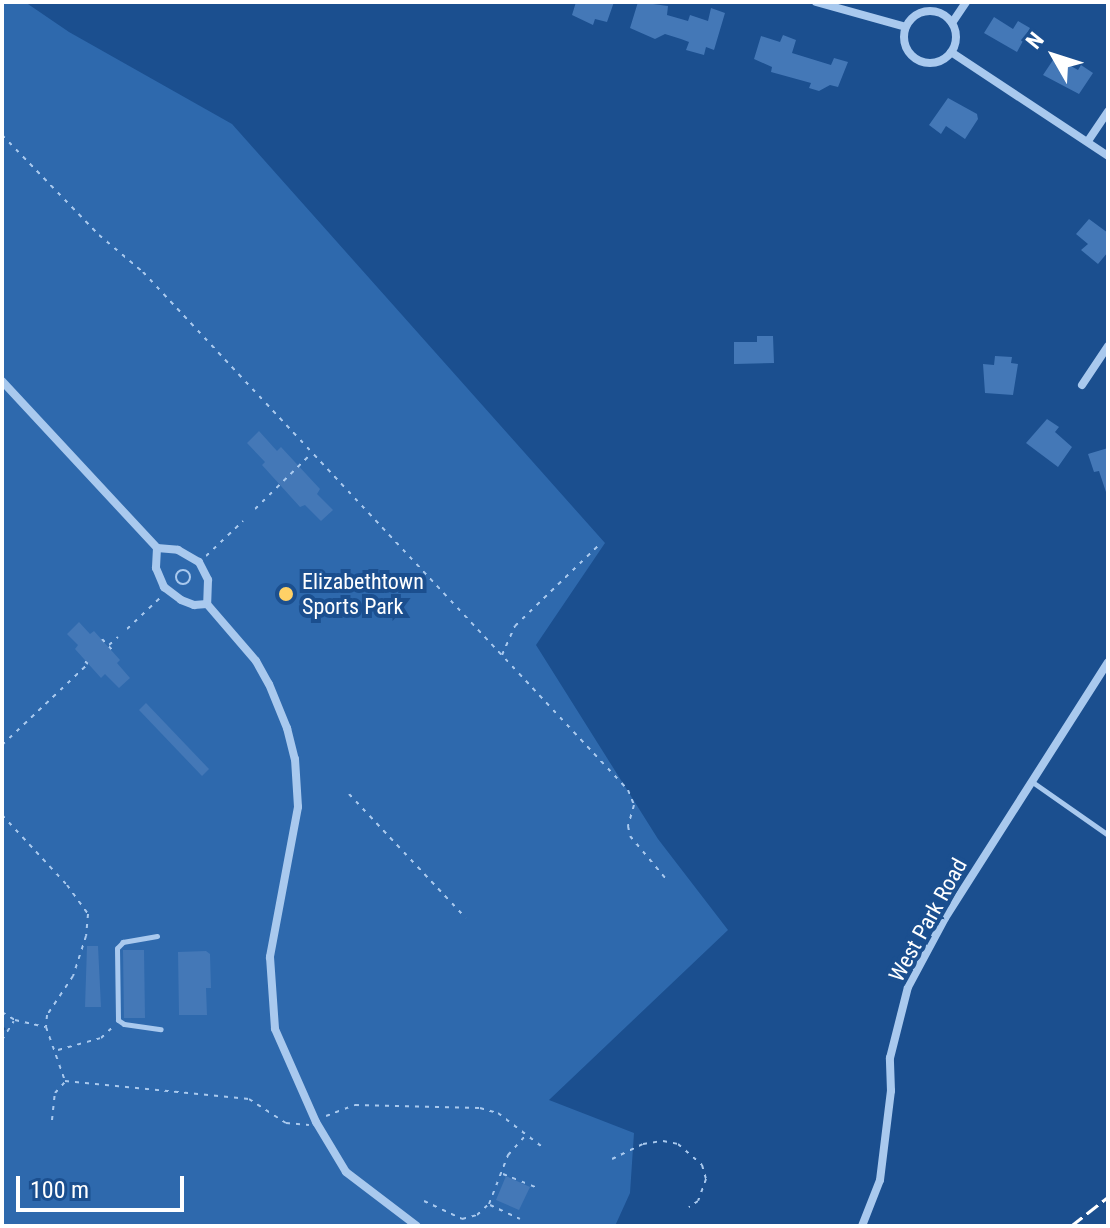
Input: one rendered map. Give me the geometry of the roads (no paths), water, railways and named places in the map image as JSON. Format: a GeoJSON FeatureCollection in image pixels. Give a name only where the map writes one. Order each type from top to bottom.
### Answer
{"type":"FeatureCollection","features":[{"type":"Feature","properties":{"kind":"street"},"geometry":{"type":"LineString","coordinates":[[816,2],[906,27]]}},
{"type":"Feature","properties":{"kind":"street"},"geometry":{"type":"LineString","coordinates":[[952,23],[966,2]]}},
{"type":"Feature","properties":{"kind":"street"},"geometry":{"type":"LineString","coordinates":[[932,11],[952,23],[956,38],[951,52],[938,62],[921,62],[904,43],[906,27],[916,14],[932,11]]}},
{"type":"Feature","properties":{"kind":"street"},"geometry":{"type":"LineString","coordinates":[[951,52],[1108,156]]}},
{"type":"Feature","properties":{"kind":"street"},"geometry":{"type":"LineString","coordinates":[[1088,141],[1108,111]]}},
{"type":"Feature","properties":{"kind":"street"},"geometry":{"type":"LineString","coordinates":[[1082,385],[1108,346]]}},
{"type":"Feature","properties":{"kind":"street"},"geometry":{"type":"LineString","coordinates":[[2,381],[157,548],[178,550],[199,562],[208,580],[207,604],[256,661],[269,684],[287,728],[295,759],[295,828],[270,957],[275,1029],[316,1122],[346,1172],[417,1226]]}},
{"type":"Feature","properties":{"kind":"street"},"geometry":{"type":"LineString","coordinates":[[157,548],[156,568],[164,587],[181,600],[194,605],[207,604]]}},
{"type":"Feature","properties":{"kind":"street","name":"West Park Road"},"geometry":{"type":"LineString","coordinates":[[862,1226],[880,1180],[891,1091],[890,1058],[908,987],[945,918],[1108,662]]}},
{"type":"Feature","properties":{"kind":"lane"},"geometry":{"type":"LineString","coordinates":[[1031,781],[1108,835]]}},
{"type":"Feature","properties":{"kind":"lane"},"geometry":{"type":"LineString","coordinates":[[157,936],[123,942],[117,948],[118,1020],[124,1024],[161,1029]]}},
{"type":"Feature","properties":{"kind":"railway"},"geometry":{"type":"LineString","coordinates":[[1071,1226],[1108,1197]]}},
{"type":"Feature","properties":{"kind":"place","name":"Elizabethtown Sports Park"},"geometry":{"type":"Point","coordinates":[286,594]}}]}
